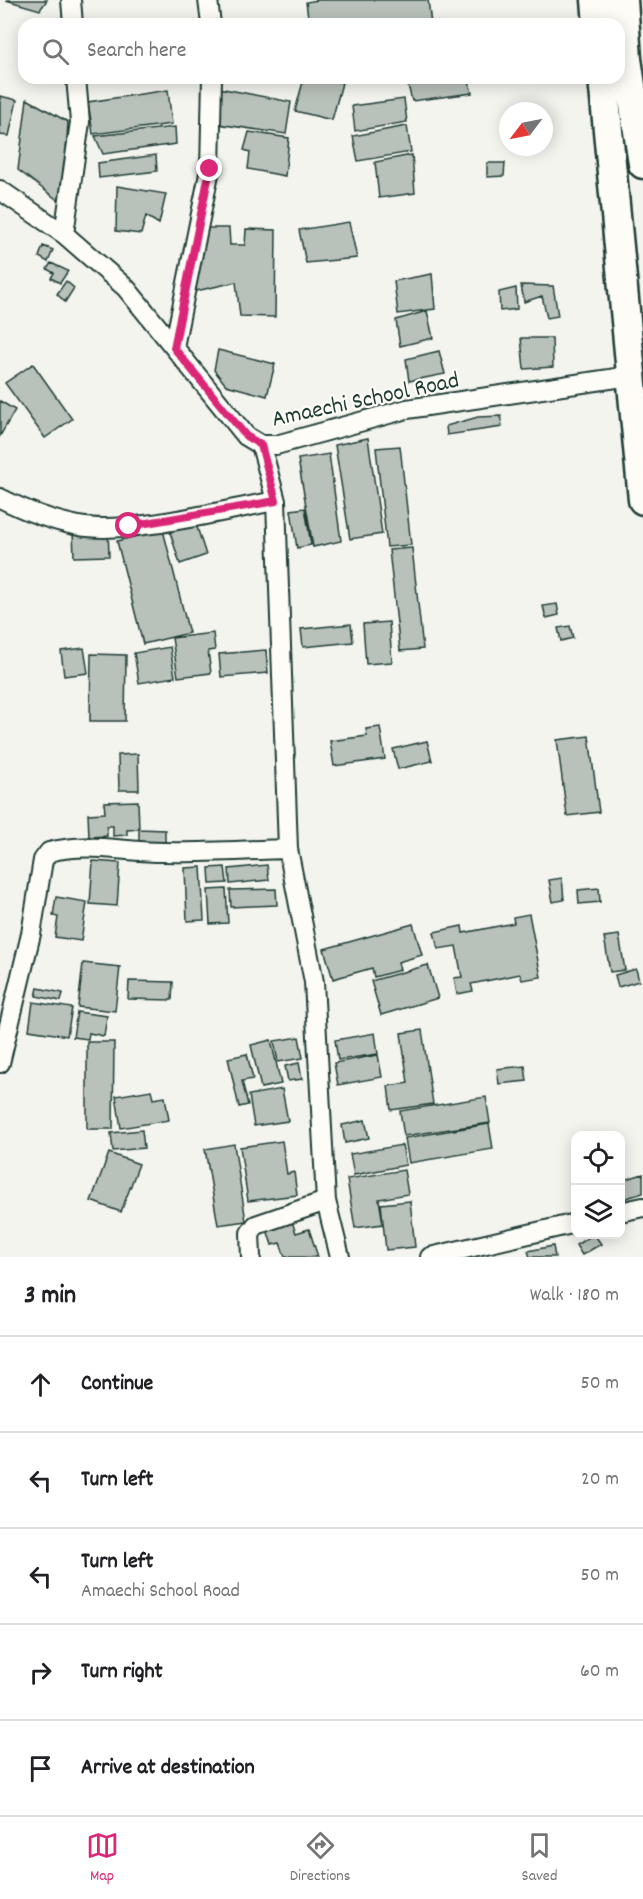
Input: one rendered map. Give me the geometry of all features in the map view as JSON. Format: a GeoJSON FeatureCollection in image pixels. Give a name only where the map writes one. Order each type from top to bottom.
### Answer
{"type":"FeatureCollection","features":[{"type":"Feature","properties":{"kind":"main road"},"geometry":{"type":"LineString","coordinates":[[596,0],[598,18]]}},
{"type":"Feature","properties":{"kind":"main road"},"geometry":{"type":"LineString","coordinates":[[623,0],[624,18]]}},
{"type":"Feature","properties":{"kind":"main road"},"geometry":{"type":"LineString","coordinates":[[625,30],[627,59],[643,164]]}},
{"type":"Feature","properties":{"kind":"main road"},"geometry":{"type":"LineString","coordinates":[[604,84],[643,500]]}},
{"type":"Feature","properties":{"kind":"street"},"geometry":{"type":"LineString","coordinates":[[71,0],[72,18]]}},
{"type":"Feature","properties":{"kind":"street"},"geometry":{"type":"LineString","coordinates":[[208,0],[211,18]]}},
{"type":"Feature","properties":{"kind":"street"},"geometry":{"type":"LineString","coordinates":[[64,234],[80,122],[77,84]]}},
{"type":"Feature","properties":{"kind":"street"},"geometry":{"type":"LineString","coordinates":[[174,348],[210,169],[212,84]]}},
{"type":"Feature","properties":{"kind":"street","name":"Amaechi School Road"},"geometry":{"type":"LineString","coordinates":[[0,190],[64,234],[126,288],[246,436],[261,445],[276,445],[408,409],[630,376]]}},
{"type":"Feature","properties":{"kind":"street"},"geometry":{"type":"LineString","coordinates":[[261,445],[276,501],[288,849],[314,982],[326,1201],[340,1257]]}},
{"type":"Feature","properties":{"kind":"street"},"geometry":{"type":"LineString","coordinates":[[0,498],[20,507],[80,526],[129,526],[276,501]]}},
{"type":"Feature","properties":{"kind":"street"},"geometry":{"type":"LineString","coordinates":[[0,1063],[31,934],[43,860],[49,852],[66,848],[103,846],[161,852],[288,849]]}},
{"type":"Feature","properties":{"kind":"street"},"geometry":{"type":"LineString","coordinates":[[251,1257],[250,1233],[256,1225],[326,1201]]}},
{"type":"Feature","properties":{"kind":"street"},"geometry":{"type":"LineString","coordinates":[[625,1211],[643,1207]]}},
{"type":"Feature","properties":{"kind":"street"},"geometry":{"type":"LineString","coordinates":[[430,1257],[571,1223]]}},
{"type":"Feature","properties":{"kind":"building"},"geometry":{"type":"Polygon","coordinates":[[[6,0],[47,0],[40,10],[6,0]]]}},
{"type":"Feature","properties":{"kind":"building"},"geometry":{"type":"Polygon","coordinates":[[[318,0],[428,0],[430,18],[308,18],[306,2],[318,0]]]}},
{"type":"Feature","properties":{"kind":"building"},"geometry":{"type":"Polygon","coordinates":[[[302,84],[342,84],[332,120],[295,111],[302,84]]]}},
{"type":"Feature","properties":{"kind":"building"},"geometry":{"type":"Polygon","coordinates":[[[408,84],[470,84],[472,93],[412,101],[408,84]]]}},
{"type":"Feature","properties":{"kind":"building"},"geometry":{"type":"Polygon","coordinates":[[[219,88],[291,102],[286,134],[218,124],[219,88]]]}},
{"type":"Feature","properties":{"kind":"building"},"geometry":{"type":"Polygon","coordinates":[[[168,90],[172,124],[93,134],[88,102],[168,90]]]}},
{"type":"Feature","properties":{"kind":"building"},"geometry":{"type":"Polygon","coordinates":[[[0,96],[17,100],[9,136],[0,135],[0,96]]]}},
{"type":"Feature","properties":{"kind":"building"},"geometry":{"type":"Polygon","coordinates":[[[27,99],[68,122],[63,204],[18,170],[27,99]]]}},
{"type":"Feature","properties":{"kind":"building"},"geometry":{"type":"Polygon","coordinates":[[[404,99],[407,122],[355,131],[352,106],[404,99]]]}},
{"type":"Feature","properties":{"kind":"building"},"geometry":{"type":"Polygon","coordinates":[[[407,126],[411,152],[358,161],[353,136],[407,126]]]}},
{"type":"Feature","properties":{"kind":"building"},"geometry":{"type":"Polygon","coordinates":[[[175,127],[176,144],[103,154],[95,136],[175,127]]]}},
{"type":"Feature","properties":{"kind":"building"},"geometry":{"type":"Polygon","coordinates":[[[249,132],[289,138],[285,176],[248,169],[250,152],[244,150],[249,132]]]}},
{"type":"Feature","properties":{"kind":"building"},"geometry":{"type":"Polygon","coordinates":[[[156,155],[157,171],[99,178],[98,163],[156,155]]]}},
{"type":"Feature","properties":{"kind":"building"},"geometry":{"type":"Polygon","coordinates":[[[412,155],[415,193],[379,198],[375,162],[412,155]]]}},
{"type":"Feature","properties":{"kind":"building"},"geometry":{"type":"Polygon","coordinates":[[[487,163],[505,163],[504,176],[487,177],[487,163]]]}},
{"type":"Feature","properties":{"kind":"building"},"geometry":{"type":"Polygon","coordinates":[[[117,186],[166,194],[159,224],[146,216],[141,234],[116,231],[117,186]]]}},
{"type":"Feature","properties":{"kind":"building"},"geometry":{"type":"Polygon","coordinates":[[[349,222],[357,258],[306,263],[299,230],[349,222]]]}},
{"type":"Feature","properties":{"kind":"building"},"geometry":{"type":"Polygon","coordinates":[[[199,228],[229,228],[230,245],[245,245],[246,229],[276,230],[275,317],[240,316],[236,282],[196,291],[199,228]]]}},
{"type":"Feature","properties":{"kind":"building"},"geometry":{"type":"Polygon","coordinates":[[[43,246],[53,250],[48,262],[39,257],[43,246]]]}},
{"type":"Feature","properties":{"kind":"building"},"geometry":{"type":"Polygon","coordinates":[[[51,263],[68,271],[60,283],[51,278],[54,273],[47,269],[51,263]]]}},
{"type":"Feature","properties":{"kind":"building"},"geometry":{"type":"Polygon","coordinates":[[[432,274],[435,309],[398,314],[394,281],[432,274]]]}},
{"type":"Feature","properties":{"kind":"building"},"geometry":{"type":"Polygon","coordinates":[[[66,281],[74,288],[65,302],[57,294],[66,281]]]}},
{"type":"Feature","properties":{"kind":"building"},"geometry":{"type":"Polygon","coordinates":[[[521,285],[553,286],[558,316],[547,318],[542,296],[524,302],[521,285]]]}},
{"type":"Feature","properties":{"kind":"building"},"geometry":{"type":"Polygon","coordinates":[[[516,288],[517,309],[500,311],[499,292],[516,288]]]}},
{"type":"Feature","properties":{"kind":"building"},"geometry":{"type":"Polygon","coordinates":[[[427,311],[433,338],[400,346],[396,320],[427,311]]]}},
{"type":"Feature","properties":{"kind":"building"},"geometry":{"type":"Polygon","coordinates":[[[521,338],[552,338],[553,367],[524,369],[521,338]]]}},
{"type":"Feature","properties":{"kind":"building"},"geometry":{"type":"Polygon","coordinates":[[[218,350],[275,364],[267,396],[226,385],[214,370],[218,350]]]}},
{"type":"Feature","properties":{"kind":"building"},"geometry":{"type":"Polygon","coordinates":[[[439,351],[445,374],[409,381],[406,359],[439,351]]]}},
{"type":"Feature","properties":{"kind":"building"},"geometry":{"type":"Polygon","coordinates":[[[33,364],[72,419],[45,438],[5,383],[33,364]]]}},
{"type":"Feature","properties":{"kind":"building"},"geometry":{"type":"Polygon","coordinates":[[[0,401],[15,410],[0,436],[0,401]]]}},
{"type":"Feature","properties":{"kind":"building"},"geometry":{"type":"Polygon","coordinates":[[[501,416],[502,427],[447,435],[446,426],[478,417],[501,416]]]}},
{"type":"Feature","properties":{"kind":"building"},"geometry":{"type":"Polygon","coordinates":[[[368,438],[382,534],[350,539],[335,445],[368,438]]]}},
{"type":"Feature","properties":{"kind":"building"},"geometry":{"type":"Polygon","coordinates":[[[400,446],[411,545],[387,547],[376,448],[400,446]]]}},
{"type":"Feature","properties":{"kind":"building"},"geometry":{"type":"Polygon","coordinates":[[[329,454],[341,541],[313,547],[298,459],[329,454]]]}},
{"type":"Feature","properties":{"kind":"building"},"geometry":{"type":"Polygon","coordinates":[[[305,508],[311,545],[297,548],[291,510],[305,508]]]}},
{"type":"Feature","properties":{"kind":"building"},"geometry":{"type":"Polygon","coordinates":[[[196,524],[206,555],[180,564],[170,532],[196,524]]]}},
{"type":"Feature","properties":{"kind":"building"},"geometry":{"type":"Polygon","coordinates":[[[108,529],[109,556],[74,557],[73,531],[108,529]]]}},
{"type":"Feature","properties":{"kind":"building"},"geometry":{"type":"Polygon","coordinates":[[[163,530],[189,633],[143,644],[117,541],[163,530]]]}},
{"type":"Feature","properties":{"kind":"building"},"geometry":{"type":"Polygon","coordinates":[[[412,548],[423,649],[400,651],[389,550],[412,548]]]}},
{"type":"Feature","properties":{"kind":"building"},"geometry":{"type":"Polygon","coordinates":[[[557,604],[559,615],[546,618],[543,606],[557,604]]]}},
{"type":"Feature","properties":{"kind":"building"},"geometry":{"type":"Polygon","coordinates":[[[389,622],[392,662],[366,664],[363,624],[389,622]]]}},
{"type":"Feature","properties":{"kind":"building"},"geometry":{"type":"Polygon","coordinates":[[[351,624],[353,642],[303,647],[301,629],[351,624]]]}},
{"type":"Feature","properties":{"kind":"building"},"geometry":{"type":"Polygon","coordinates":[[[570,626],[573,638],[561,641],[558,628],[570,626]]]}},
{"type":"Feature","properties":{"kind":"building"},"geometry":{"type":"Polygon","coordinates":[[[213,633],[215,650],[208,651],[211,673],[178,677],[172,638],[213,633]]]}},
{"type":"Feature","properties":{"kind":"building"},"geometry":{"type":"Polygon","coordinates":[[[170,647],[175,677],[139,683],[134,653],[170,647]]]}},
{"type":"Feature","properties":{"kind":"building"},"geometry":{"type":"Polygon","coordinates":[[[84,648],[88,673],[64,676],[61,651],[84,648]]]}},
{"type":"Feature","properties":{"kind":"building"},"geometry":{"type":"Polygon","coordinates":[[[266,650],[268,673],[221,677],[219,654],[266,650]]]}},
{"type":"Feature","properties":{"kind":"building"},"geometry":{"type":"Polygon","coordinates":[[[91,654],[126,655],[125,721],[90,721],[91,654]]]}},
{"type":"Feature","properties":{"kind":"building"},"geometry":{"type":"Polygon","coordinates":[[[380,727],[385,759],[334,766],[330,741],[367,736],[366,729],[380,727]]]}},
{"type":"Feature","properties":{"kind":"building"},"geometry":{"type":"Polygon","coordinates":[[[589,736],[599,812],[567,816],[557,740],[589,736]]]}},
{"type":"Feature","properties":{"kind":"building"},"geometry":{"type":"Polygon","coordinates":[[[427,741],[432,761],[398,769],[393,749],[427,741]]]}},
{"type":"Feature","properties":{"kind":"building"},"geometry":{"type":"Polygon","coordinates":[[[138,754],[139,790],[119,790],[118,755],[138,754]]]}},
{"type":"Feature","properties":{"kind":"building"},"geometry":{"type":"Polygon","coordinates":[[[138,801],[139,829],[127,830],[127,835],[113,836],[113,826],[107,826],[107,836],[89,837],[88,814],[105,813],[104,802],[138,801]]]}},
{"type":"Feature","properties":{"kind":"building"},"geometry":{"type":"Polygon","coordinates":[[[139,829],[165,830],[165,843],[139,842],[139,829]]]}},
{"type":"Feature","properties":{"kind":"building"},"geometry":{"type":"Polygon","coordinates":[[[93,861],[120,863],[117,906],[90,904],[93,861]]]}},
{"type":"Feature","properties":{"kind":"building"},"geometry":{"type":"Polygon","coordinates":[[[267,865],[269,880],[230,884],[229,869],[267,865]]]}},
{"type":"Feature","properties":{"kind":"building"},"geometry":{"type":"Polygon","coordinates":[[[201,867],[204,920],[187,921],[185,868],[201,867]]]}},
{"type":"Feature","properties":{"kind":"building"},"geometry":{"type":"Polygon","coordinates":[[[225,867],[227,883],[210,884],[209,868],[225,867]]]}},
{"type":"Feature","properties":{"kind":"building"},"geometry":{"type":"Polygon","coordinates":[[[562,878],[564,900],[553,902],[549,880],[562,878]]]}},
{"type":"Feature","properties":{"kind":"building"},"geometry":{"type":"Polygon","coordinates":[[[599,888],[600,902],[579,904],[578,890],[599,888]]]}},
{"type":"Feature","properties":{"kind":"building"},"geometry":{"type":"Polygon","coordinates":[[[226,889],[228,923],[210,924],[208,890],[226,889]]]}},
{"type":"Feature","properties":{"kind":"building"},"geometry":{"type":"Polygon","coordinates":[[[276,889],[277,905],[231,907],[230,890],[276,889]]]}},
{"type":"Feature","properties":{"kind":"building"},"geometry":{"type":"Polygon","coordinates":[[[56,897],[87,902],[81,941],[55,937],[58,917],[53,916],[56,897]]]}},
{"type":"Feature","properties":{"kind":"building"},"geometry":{"type":"Polygon","coordinates":[[[529,914],[541,977],[522,980],[520,974],[471,984],[473,991],[457,994],[454,978],[462,977],[456,946],[438,949],[434,932],[462,926],[463,933],[514,923],[513,917],[529,914]]]}},
{"type":"Feature","properties":{"kind":"building"},"geometry":{"type":"Polygon","coordinates":[[[413,924],[422,955],[398,962],[400,970],[374,977],[372,968],[333,979],[324,949],[413,924]]]}},
{"type":"Feature","properties":{"kind":"building"},"geometry":{"type":"Polygon","coordinates":[[[619,935],[625,970],[610,972],[604,937],[619,935]]]}},
{"type":"Feature","properties":{"kind":"building"},"geometry":{"type":"Polygon","coordinates":[[[83,963],[120,967],[115,1011],[78,1007],[83,963]]]}},
{"type":"Feature","properties":{"kind":"building"},"geometry":{"type":"Polygon","coordinates":[[[428,965],[438,998],[381,1015],[371,981],[428,965]]]}},
{"type":"Feature","properties":{"kind":"building"},"geometry":{"type":"Polygon","coordinates":[[[636,969],[639,981],[618,987],[615,975],[636,969]]]}},
{"type":"Feature","properties":{"kind":"building"},"geometry":{"type":"Polygon","coordinates":[[[129,981],[173,982],[172,1000],[128,999],[129,981]]]}},
{"type":"Feature","properties":{"kind":"building"},"geometry":{"type":"Polygon","coordinates":[[[38,988],[63,993],[61,1001],[36,996],[38,988]]]}},
{"type":"Feature","properties":{"kind":"building"},"geometry":{"type":"Polygon","coordinates":[[[33,1002],[72,1008],[67,1036],[29,1030],[33,1002]]]}},
{"type":"Feature","properties":{"kind":"building"},"geometry":{"type":"Polygon","coordinates":[[[77,1012],[107,1016],[104,1036],[89,1033],[88,1039],[73,1037],[77,1012]]]}},
{"type":"Feature","properties":{"kind":"building"},"geometry":{"type":"Polygon","coordinates":[[[422,1030],[433,1104],[391,1110],[388,1086],[408,1083],[401,1033],[422,1030]]]}},
{"type":"Feature","properties":{"kind":"building"},"geometry":{"type":"Polygon","coordinates":[[[375,1033],[378,1054],[338,1060],[335,1040],[375,1033]]]}},
{"type":"Feature","properties":{"kind":"building"},"geometry":{"type":"Polygon","coordinates":[[[299,1037],[303,1058],[278,1062],[274,1041],[299,1037]]]}},
{"type":"Feature","properties":{"kind":"building"},"geometry":{"type":"Polygon","coordinates":[[[271,1040],[281,1084],[261,1088],[251,1045],[271,1040]]]}},
{"type":"Feature","properties":{"kind":"building"},"geometry":{"type":"Polygon","coordinates":[[[87,1042],[114,1042],[113,1129],[87,1129],[87,1042]]]}},
{"type":"Feature","properties":{"kind":"building"},"geometry":{"type":"Polygon","coordinates":[[[247,1054],[253,1079],[242,1081],[248,1105],[239,1107],[228,1058],[247,1054]]]}},
{"type":"Feature","properties":{"kind":"building"},"geometry":{"type":"Polygon","coordinates":[[[378,1055],[382,1077],[338,1085],[334,1063],[378,1055]]]}},
{"type":"Feature","properties":{"kind":"building"},"geometry":{"type":"Polygon","coordinates":[[[299,1063],[302,1079],[288,1081],[285,1066],[299,1063]]]}},
{"type":"Feature","properties":{"kind":"building"},"geometry":{"type":"Polygon","coordinates":[[[525,1066],[527,1081],[499,1084],[497,1069],[525,1066]]]}},
{"type":"Feature","properties":{"kind":"building"},"geometry":{"type":"Polygon","coordinates":[[[282,1089],[288,1121],[254,1126],[249,1095],[282,1089]]]}},
{"type":"Feature","properties":{"kind":"building"},"geometry":{"type":"Polygon","coordinates":[[[151,1090],[153,1099],[165,1097],[169,1120],[121,1128],[116,1096],[151,1090]]]}},
{"type":"Feature","properties":{"kind":"building"},"geometry":{"type":"Polygon","coordinates":[[[486,1097],[490,1123],[404,1136],[400,1111],[486,1097]]]}},
{"type":"Feature","properties":{"kind":"building"},"geometry":{"type":"Polygon","coordinates":[[[365,1120],[369,1138],[345,1143],[342,1125],[365,1120]]]}},
{"type":"Feature","properties":{"kind":"building"},"geometry":{"type":"Polygon","coordinates":[[[489,1124],[493,1149],[409,1163],[405,1138],[489,1124]]]}},
{"type":"Feature","properties":{"kind":"building"},"geometry":{"type":"Polygon","coordinates":[[[142,1130],[144,1148],[113,1151],[111,1133],[142,1130]]]}},
{"type":"Feature","properties":{"kind":"building"},"geometry":{"type":"Polygon","coordinates":[[[282,1141],[287,1174],[294,1172],[297,1195],[248,1201],[240,1147],[282,1141]]]}},
{"type":"Feature","properties":{"kind":"building"},"geometry":{"type":"Polygon","coordinates":[[[234,1144],[246,1221],[218,1225],[205,1149],[234,1144]]]}},
{"type":"Feature","properties":{"kind":"building"},"geometry":{"type":"Polygon","coordinates":[[[402,1145],[406,1165],[354,1175],[350,1154],[402,1145]]]}},
{"type":"Feature","properties":{"kind":"building"},"geometry":{"type":"Polygon","coordinates":[[[109,1153],[139,1164],[121,1212],[91,1201],[109,1153]]]}},
{"type":"Feature","properties":{"kind":"building"},"geometry":{"type":"Polygon","coordinates":[[[404,1170],[408,1194],[379,1199],[383,1224],[355,1228],[347,1179],[404,1170]]]}},
{"type":"Feature","properties":{"kind":"building"},"geometry":{"type":"Polygon","coordinates":[[[643,1174],[643,1193],[625,1198],[625,1179],[643,1174]]]}},
{"type":"Feature","properties":{"kind":"building"},"geometry":{"type":"Polygon","coordinates":[[[410,1201],[415,1247],[386,1250],[381,1204],[410,1201]]]}},
{"type":"Feature","properties":{"kind":"building"},"geometry":{"type":"Polygon","coordinates":[[[291,1219],[296,1233],[309,1229],[318,1257],[285,1257],[280,1243],[272,1245],[266,1226],[291,1219]]]}},
{"type":"Feature","properties":{"kind":"building"},"geometry":{"type":"Polygon","coordinates":[[[586,1239],[598,1239],[601,1244],[582,1255],[576,1245],[586,1239]]]}},
{"type":"Feature","properties":{"kind":"building"},"geometry":{"type":"Polygon","coordinates":[[[553,1246],[555,1257],[530,1257],[528,1251],[553,1246]]]}},
{"type":"Feature","properties":{"kind":"route"},"geometry":{"type":"LineString","coordinates":[[129,526],[276,501],[261,445],[246,436],[174,348],[210,169]]}}]}
